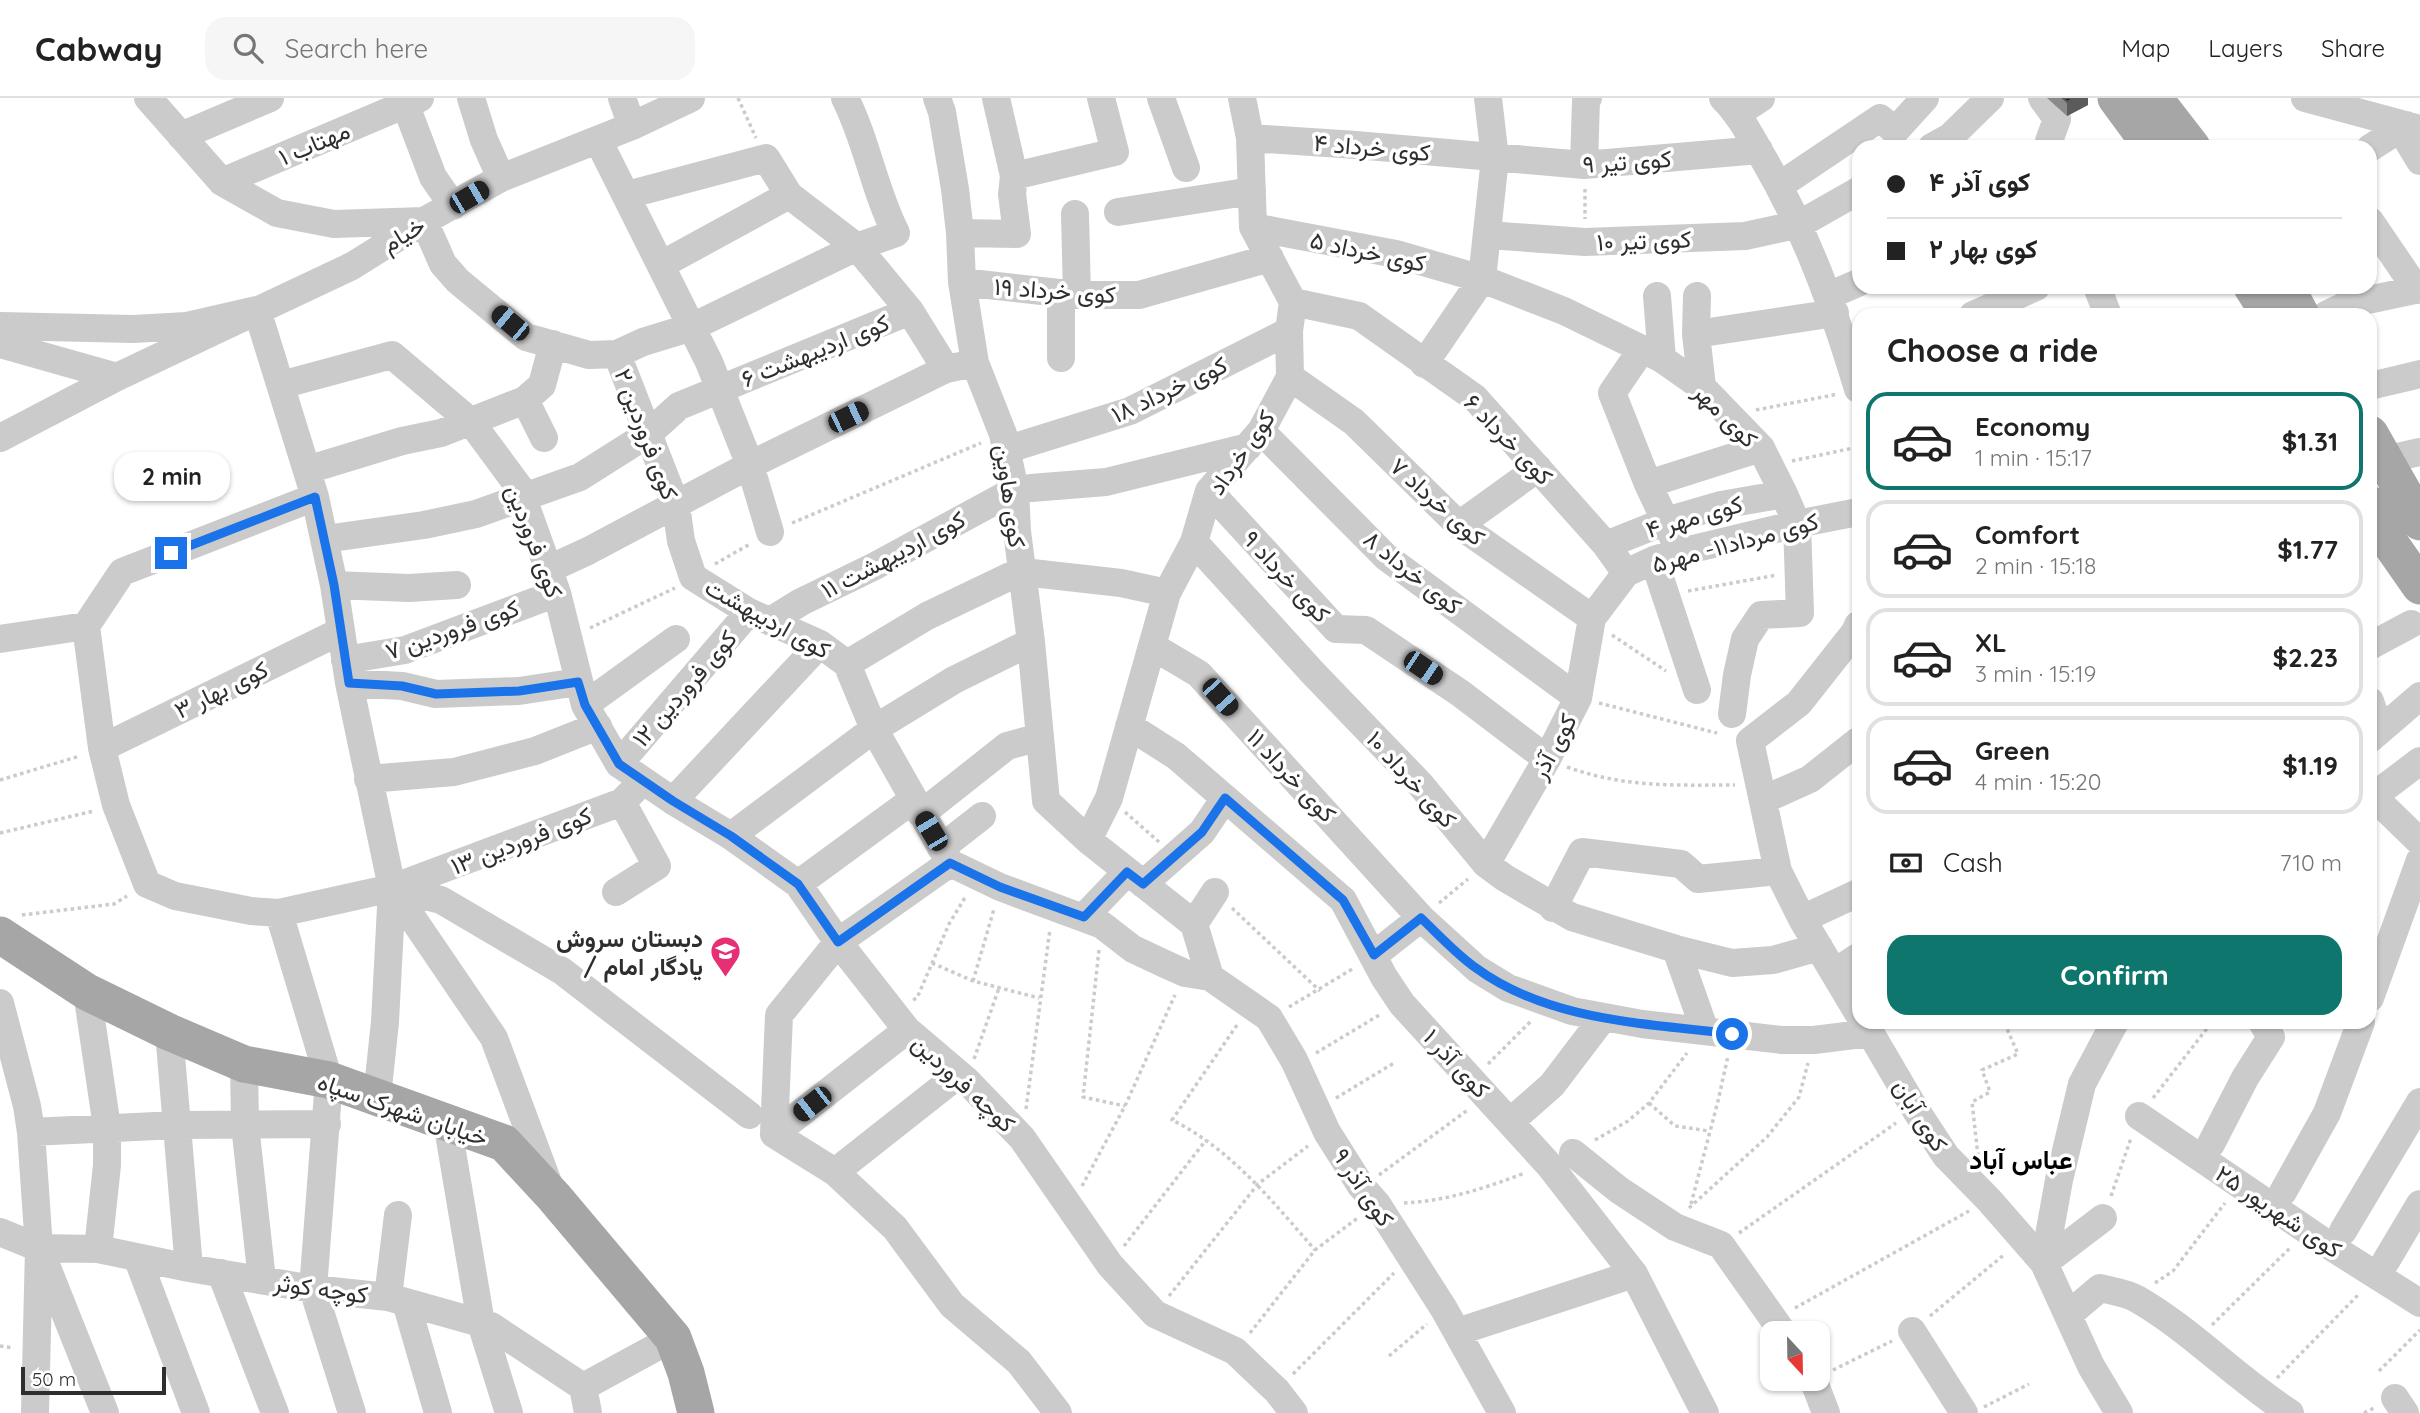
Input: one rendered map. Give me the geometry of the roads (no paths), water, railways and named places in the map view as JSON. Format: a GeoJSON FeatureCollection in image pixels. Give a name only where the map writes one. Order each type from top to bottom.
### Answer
{"type":"FeatureCollection","features":[{"type":"Feature","properties":{"kind":"main road"},"geometry":{"type":"LineString","coordinates":[[2116,98],[2147,140]]}},
{"type":"Feature","properties":{"kind":"main road"},"geometry":{"type":"LineString","coordinates":[[2154,98],[2187,140]]}},
{"type":"Feature","properties":{"kind":"main road"},"geometry":{"type":"LineString","coordinates":[[2264,302],[2281,308]]}},
{"type":"Feature","properties":{"kind":"main road"},"geometry":{"type":"LineString","coordinates":[[2377,447],[2420,522]]}},
{"type":"Feature","properties":{"kind":"main road"},"geometry":{"type":"LineString","coordinates":[[2380,549],[2420,586]]}},
{"type":"Feature","properties":{"kind":"main road","name":"خیابان شهرک سپاه"},"geometry":{"type":"LineString","coordinates":[[6,926],[86,992],[169,1032],[244,1064],[329,1080],[503,1143],[554,1197],[673,1338],[687,1373],[695,1413]]}},
{"type":"Feature","properties":{"kind":"street"},"geometry":{"type":"LineString","coordinates":[[148,98],[222,182],[276,213],[334,224],[424,221]]}},
{"type":"Feature","properties":{"kind":"street"},"geometry":{"type":"LineString","coordinates":[[181,136],[271,98]]}},
{"type":"Feature","properties":{"kind":"street"},"geometry":{"type":"LineString","coordinates":[[471,98],[484,140],[501,178]]}},
{"type":"Feature","properties":{"kind":"street"},"geometry":{"type":"LineString","coordinates":[[622,98],[632,126]]}},
{"type":"Feature","properties":{"kind":"street","name":"خیام"},"geometry":{"type":"LineString","coordinates":[[0,438],[117,377],[352,266],[424,221],[501,178],[632,126],[691,98]]}},
{"type":"Feature","properties":{"kind":"street"},"geometry":{"type":"LineString","coordinates":[[617,355],[643,342],[692,327],[857,247],[896,233],[884,209],[858,123],[845,98]]}},
{"type":"Feature","properties":{"kind":"street","name":"کوی هاوین"},"geometry":{"type":"LineString","coordinates":[[937,98],[942,112],[960,233],[962,282],[975,363],[1023,489],[1031,642],[1046,801],[1088,840],[1194,924]]}},
{"type":"Feature","properties":{"kind":"street"},"geometry":{"type":"LineString","coordinates":[[960,233],[1017,234],[1012,194],[1014,176],[996,98]]}},
{"type":"Feature","properties":{"kind":"street"},"geometry":{"type":"LineString","coordinates":[[1014,176],[1115,152],[1101,98]]}},
{"type":"Feature","properties":{"kind":"street"},"geometry":{"type":"LineString","coordinates":[[1161,98],[1186,168]]}},
{"type":"Feature","properties":{"kind":"street"},"geometry":{"type":"LineString","coordinates":[[1242,98],[1250,138],[1253,227],[1293,302]]}},
{"type":"Feature","properties":{"kind":"street"},"geometry":{"type":"LineString","coordinates":[[1424,364],[1482,279],[1495,158],[1488,98]]}},
{"type":"Feature","properties":{"kind":"street"},"geometry":{"type":"LineString","coordinates":[[1584,165],[1588,98]]}},
{"type":"Feature","properties":{"kind":"street"},"geometry":{"type":"LineString","coordinates":[[1779,186],[1881,118],[1895,131],[1925,98]]}},
{"type":"Feature","properties":{"kind":"street"},"geometry":{"type":"LineString","coordinates":[[1945,140],[1990,98]]}},
{"type":"Feature","properties":{"kind":"street"},"geometry":{"type":"LineString","coordinates":[[2305,98],[2413,127]]}},
{"type":"Feature","properties":{"kind":"street"},"geometry":{"type":"LineString","coordinates":[[410,100],[433,177],[453,206]]}},
{"type":"Feature","properties":{"kind":"street","name":"مهتاب ۱"},"geometry":{"type":"LineString","coordinates":[[222,182],[410,100]]}},
{"type":"Feature","properties":{"kind":"street"},"geometry":{"type":"LineString","coordinates":[[1741,103],[1759,150],[1800,225],[1831,305],[1852,373]]}},
{"type":"Feature","properties":{"kind":"street"},"geometry":{"type":"LineString","coordinates":[[2049,109],[2049,140]]}},
{"type":"Feature","properties":{"kind":"street"},"geometry":{"type":"LineString","coordinates":[[2377,145],[2413,127]]}},
{"type":"Feature","properties":{"kind":"street"},"geometry":{"type":"LineString","coordinates":[[2413,127],[2409,141],[2420,161]]}},
{"type":"Feature","properties":{"kind":"street","name":"کوی خرداد ۴"},"geometry":{"type":"LineString","coordinates":[[1250,138],[1495,158]]}},
{"type":"Feature","properties":{"kind":"street"},"geometry":{"type":"LineString","coordinates":[[598,140],[692,327],[750,465],[770,533]]}},
{"type":"Feature","properties":{"kind":"street","name":"کوی تیر ۹"},"geometry":{"type":"LineString","coordinates":[[1495,158],[1584,165],[1759,150]]}},
{"type":"Feature","properties":{"kind":"street"},"geometry":{"type":"LineString","coordinates":[[626,195],[766,158],[789,195],[857,247],[910,311],[946,369]]}},
{"type":"Feature","properties":{"kind":"street"},"geometry":{"type":"LineString","coordinates":[[1118,212],[1252,191]]}},
{"type":"Feature","properties":{"kind":"street"},"geometry":{"type":"LineString","coordinates":[[661,265],[789,195]]}},
{"type":"Feature","properties":{"kind":"street","name":"کوی تیر ۱۰"},"geometry":{"type":"LineString","coordinates":[[1488,235],[1585,242],[1745,236],[1800,225],[1852,195]]}},
{"type":"Feature","properties":{"kind":"street"},"geometry":{"type":"LineString","coordinates":[[1060,358],[1069,294],[1075,214]]}},
{"type":"Feature","properties":{"kind":"street","name":"کوی فروردین ۲"},"geometry":{"type":"LineString","coordinates":[[424,221],[443,264],[458,281],[526,337],[589,355],[617,355],[676,505],[681,541],[693,577]]}},
{"type":"Feature","properties":{"kind":"street","name":"کوی خرداد ۵"},"geometry":{"type":"LineString","coordinates":[[1253,227],[1396,254],[1482,279]]}},
{"type":"Feature","properties":{"kind":"street"},"geometry":{"type":"LineString","coordinates":[[2341,308],[2419,289],[2377,231]]}},
{"type":"Feature","properties":{"kind":"street","name":"کوی خرداد ۱۹"},"geometry":{"type":"LineString","coordinates":[[962,282],[1069,294],[1139,295],[1270,258]]}},
{"type":"Feature","properties":{"kind":"street","name":"کوی مهر"},"geometry":{"type":"LineString","coordinates":[[1482,279],[1564,311],[1652,354],[1702,387],[1765,456],[1797,524],[1800,614],[1761,615],[1745,639],[1732,715]]}},
{"type":"Feature","properties":{"kind":"street"},"geometry":{"type":"LineString","coordinates":[[1696,334],[1831,305],[1852,288]]}},
{"type":"Feature","properties":{"kind":"street"},"geometry":{"type":"LineString","coordinates":[[1989,308],[2020,294]]}},
{"type":"Feature","properties":{"kind":"street"},"geometry":{"type":"LineString","coordinates":[[1657,296],[1652,354],[1612,393],[1648,484],[1666,521],[1666,595],[1696,690]]}},
{"type":"Feature","properties":{"kind":"street"},"geometry":{"type":"LineString","coordinates":[[1697,296],[1696,334],[1702,387]]}},
{"type":"Feature","properties":{"kind":"street","name":"کوی خرداد"},"geometry":{"type":"LineString","coordinates":[[1088,840],[1109,798],[1167,593],[1194,541],[1209,491],[1255,439],[1290,377],[1289,331],[1293,302]]}},
{"type":"Feature","properties":{"kind":"street","name":"کوی خرداد ۶"},"geometry":{"type":"LineString","coordinates":[[1293,302],[1359,316],[1475,398],[1606,545],[1626,573]]}},
{"type":"Feature","properties":{"kind":"street"},"geometry":{"type":"LineString","coordinates":[[0,326],[133,329],[174,327],[257,310],[311,484],[325,539],[347,672],[392,888],[385,1022],[377,1097]]}},
{"type":"Feature","properties":{"kind":"street","name":"کوی اردیبهشت ۶"},"geometry":{"type":"LineString","coordinates":[[325,539],[437,523],[476,514],[580,477],[648,434],[679,406],[910,311]]}},
{"type":"Feature","properties":{"kind":"street","name":"کوی خرداد ۱۸"},"geometry":{"type":"LineString","coordinates":[[1004,442],[1130,411],[1289,331]]}},
{"type":"Feature","properties":{"kind":"street"},"geometry":{"type":"LineString","coordinates":[[0,344],[117,377]]}},
{"type":"Feature","properties":{"kind":"street"},"geometry":{"type":"LineString","coordinates":[[553,344],[542,385],[526,400],[441,433],[402,441],[122,572],[86,626],[102,748],[116,805],[147,884],[175,896],[251,911],[279,913],[392,888],[441,900],[562,971],[749,1115]]}},
{"type":"Feature","properties":{"kind":"street","name":"کوی فروردین"},"geometry":{"type":"LineString","coordinates":[[281,385],[392,355],[471,422],[524,498],[553,581],[587,704],[619,764]]}},
{"type":"Feature","properties":{"kind":"street","name":"کوی فروردین ۷"},"geometry":{"type":"LineString","coordinates":[[347,672],[405,650],[553,581],[676,505],[750,465],[946,369],[975,363]]}},
{"type":"Feature","properties":{"kind":"street"},"geometry":{"type":"LineString","coordinates":[[2377,384],[2420,374]]}},
{"type":"Feature","properties":{"kind":"street","name":"کوی خرداد ۷"},"geometry":{"type":"LineString","coordinates":[[1290,377],[1354,422],[1459,525],[1592,618]]}},
{"type":"Feature","properties":{"kind":"street"},"geometry":{"type":"LineString","coordinates":[[526,400],[544,438]]}},
{"type":"Feature","properties":{"kind":"street"},"geometry":{"type":"LineString","coordinates":[[1023,489],[1106,482],[1255,439]]}},
{"type":"Feature","properties":{"kind":"street","name":"کوی خرداد ۸"},"geometry":{"type":"LineString","coordinates":[[1255,439],[1386,556],[1578,698]]}},
{"type":"Feature","properties":{"kind":"street"},"geometry":{"type":"LineString","coordinates":[[2377,447],[2420,452]]}},
{"type":"Feature","properties":{"kind":"street"},"geometry":{"type":"LineString","coordinates":[[1648,484],[1765,456]]}},
{"type":"Feature","properties":{"kind":"street"},"geometry":{"type":"LineString","coordinates":[[1459,525],[1538,468]]}},
{"type":"Feature","properties":{"kind":"street","name":"کوی اردیبهشت ۱۱"},"geometry":{"type":"LineString","coordinates":[[761,616],[801,602],[1023,489]]}},
{"type":"Feature","properties":{"kind":"street","name":"کوی خرداد ۹"},"geometry":{"type":"LineString","coordinates":[[1209,491],[1336,629],[1366,630],[1460,693],[1547,759]]}},
{"type":"Feature","properties":{"kind":"street","name":"کوی مهر ۴"},"geometry":{"type":"LineString","coordinates":[[1606,545],[1666,521],[1721,505],[1784,495]]}},
{"type":"Feature","properties":{"kind":"street","name":"کوی مرداد۱۱- مهر۵"},"geometry":{"type":"LineString","coordinates":[[1592,618],[1626,573],[1667,556],[1852,513]]}},
{"type":"Feature","properties":{"kind":"street","name":"کوی خرداد ۱۰"},"geometry":{"type":"LineString","coordinates":[[1194,541],[1312,673],[1420,783],[1486,864],[1553,908],[1572,917],[1676,949],[1732,963],[1773,960],[1819,947]]}},
{"type":"Feature","properties":{"kind":"street"},"geometry":{"type":"LineString","coordinates":[[847,664],[926,615],[1026,572],[1121,583],[1167,593]]}},
{"type":"Feature","properties":{"kind":"street","name":"کوی اردیبهشت"},"geometry":{"type":"LineString","coordinates":[[693,577],[761,616],[820,644],[847,664],[874,729],[946,856]]}},
{"type":"Feature","properties":{"kind":"street"},"geometry":{"type":"LineString","coordinates":[[334,585],[409,588],[457,585]]}},
{"type":"Feature","properties":{"kind":"street","name":"کوی فروردین ۱۲"},"geometry":{"type":"LineString","coordinates":[[619,764],[685,684],[761,616]]}},
{"type":"Feature","properties":{"kind":"street","name":"کوی آذر"},"geometry":{"type":"LineString","coordinates":[[1486,864],[1547,759],[1578,698],[1592,618]]}},
{"type":"Feature","properties":{"kind":"street"},"geometry":{"type":"LineString","coordinates":[[2377,642],[2411,624]]}},
{"type":"Feature","properties":{"kind":"street"},"geometry":{"type":"LineString","coordinates":[[0,639],[86,626]]}},
{"type":"Feature","properties":{"kind":"street","name":"کوی بهار ۳"},"geometry":{"type":"LineString","coordinates":[[102,748],[341,631]]}},
{"type":"Feature","properties":{"kind":"street","name":"کوی آبان"},"geometry":{"type":"LineString","coordinates":[[1852,633],[1799,703],[1749,741],[1778,871],[1819,947],[1847,964],[1852,981]]}},
{"type":"Feature","properties":{"kind":"street"},"geometry":{"type":"LineString","coordinates":[[368,779],[454,772],[535,751],[587,704],[676,639]]}},
{"type":"Feature","properties":{"kind":"street"},"geometry":{"type":"LineString","coordinates":[[731,836],[874,729],[954,680],[1031,642]]}},
{"type":"Feature","properties":{"kind":"street"},"geometry":{"type":"LineString","coordinates":[[673,801],[820,644]]}},
{"type":"Feature","properties":{"kind":"street","name":"کوی خرداد ۱۱"},"geometry":{"type":"LineString","coordinates":[[1152,646],[1199,674],[1421,918],[1477,969],[1508,988],[1548,1004],[1603,1018],[1768,1039],[1814,1040],[1852,1027]]}},
{"type":"Feature","properties":{"kind":"street"},"geometry":{"type":"LineString","coordinates":[[347,672],[436,694],[519,691],[587,704]]}},
{"type":"Feature","properties":{"kind":"street"},"geometry":{"type":"LineString","coordinates":[[2377,732],[2420,696]]}},
{"type":"Feature","properties":{"kind":"street","name":"کوی آذر ۱"},"geometry":{"type":"LineString","coordinates":[[1129,726],[1176,756],[1343,900],[1384,977],[1402,1003],[1510,1122],[1561,1159]]}},
{"type":"Feature","properties":{"kind":"street"},"geometry":{"type":"LineString","coordinates":[[798,884],[1007,746],[1040,737]]}},
{"type":"Feature","properties":{"kind":"street"},"geometry":{"type":"LineString","coordinates":[[1761,792],[1810,779],[1852,745]]}},
{"type":"Feature","properties":{"kind":"street"},"geometry":{"type":"LineString","coordinates":[[2377,800],[2420,761]]}},
{"type":"Feature","properties":{"kind":"street","name":"کوچه فروردین"},"geometry":{"type":"LineString","coordinates":[[619,764],[731,836],[798,884],[838,942],[900,1021],[963,1078],[1022,1139],[1110,1265],[1155,1314],[1235,1351],[1277,1391],[1294,1413]]}},
{"type":"Feature","properties":{"kind":"street","name":"کوی فروردین ۱۳"},"geometry":{"type":"LineString","coordinates":[[392,888],[622,802],[643,781]]}},
{"type":"Feature","properties":{"kind":"street"},"geometry":{"type":"LineString","coordinates":[[1093,921],[1135,878],[1202,832],[1225,798]]}},
{"type":"Feature","properties":{"kind":"street"},"geometry":{"type":"LineString","coordinates":[[616,892],[657,866],[622,802]]}},
{"type":"Feature","properties":{"kind":"street"},"geometry":{"type":"LineString","coordinates":[[2377,806],[2420,842]]}},
{"type":"Feature","properties":{"kind":"street"},"geometry":{"type":"LineString","coordinates":[[774,1134],[779,1015],[838,942],[946,856],[982,816]]}},
{"type":"Feature","properties":{"kind":"street"},"geometry":{"type":"LineString","coordinates":[[1553,908],[1582,852],[1681,864],[1698,879],[1778,871]]}},
{"type":"Feature","properties":{"kind":"street"},"geometry":{"type":"LineString","coordinates":[[946,856],[989,881],[1093,921],[1133,949],[1198,975],[1194,924],[1215,892]]}},
{"type":"Feature","properties":{"kind":"street"},"geometry":{"type":"LineString","coordinates":[[2377,979],[2420,860]]}},
{"type":"Feature","properties":{"kind":"street"},"geometry":{"type":"LineString","coordinates":[[392,888],[494,1038],[554,1197]]}},
{"type":"Feature","properties":{"kind":"street"},"geometry":{"type":"LineString","coordinates":[[1802,919],[1852,896]]}},
{"type":"Feature","properties":{"kind":"street"},"geometry":{"type":"LineString","coordinates":[[279,913],[329,1080],[313,1289],[352,1413]]}},
{"type":"Feature","properties":{"kind":"street"},"geometry":{"type":"LineString","coordinates":[[1374,955],[1421,918]]}},
{"type":"Feature","properties":{"kind":"street"},"geometry":{"type":"LineString","coordinates":[[1676,949],[1719,1032]]}},
{"type":"Feature","properties":{"kind":"street","name":"کوی آذر ۹"},"geometry":{"type":"LineString","coordinates":[[1198,975],[1260,1011],[1294,1060],[1322,1121],[1411,1257],[1503,1413]]}},
{"type":"Feature","properties":{"kind":"street"},"geometry":{"type":"LineString","coordinates":[[86,992],[107,1127],[107,1165],[98,1249]]}},
{"type":"Feature","properties":{"kind":"street"},"geometry":{"type":"LineString","coordinates":[[1,1009],[27,1106],[31,1132],[39,1248],[35,1413]]}},
{"type":"Feature","properties":{"kind":"street"},"geometry":{"type":"LineString","coordinates":[[1510,1122],[1552,1085],[1603,1018]]}},
{"type":"Feature","properties":{"kind":"street"},"geometry":{"type":"LineString","coordinates":[[774,1134],[900,1021]]}},
{"type":"Feature","properties":{"kind":"street","name":"کوی آبان"},"geometry":{"type":"LineString","coordinates":[[1868,1029],[1915,1110],[1946,1156],[2044,1263],[2091,1366],[2119,1413]]}},
{"type":"Feature","properties":{"kind":"street"},"geometry":{"type":"LineString","coordinates":[[2044,1263],[2059,1180],[2082,1084],[2111,1029]]}},
{"type":"Feature","properties":{"kind":"street"},"geometry":{"type":"LineString","coordinates":[[2211,1144],[2245,1078],[2271,1037],[2266,1029]]}},
{"type":"Feature","properties":{"kind":"street"},"geometry":{"type":"LineString","coordinates":[[2283,1192],[2327,1113],[2358,1029]]}},
{"type":"Feature","properties":{"kind":"street"},"geometry":{"type":"LineString","coordinates":[[169,1032],[189,1268]]}},
{"type":"Feature","properties":{"kind":"street"},"geometry":{"type":"LineString","coordinates":[[244,1064],[245,1125],[262,1280]]}},
{"type":"Feature","properties":{"kind":"street"},"geometry":{"type":"LineString","coordinates":[[835,1172],[963,1078]]}},
{"type":"Feature","properties":{"kind":"street"},"geometry":{"type":"LineString","coordinates":[[2343,1230],[2420,1102]]}},
{"type":"Feature","properties":{"kind":"street","name":"کوی شهریور ۲۵"},"geometry":{"type":"LineString","coordinates":[[2139,1116],[2307,1230],[2381,1269],[2420,1303]]}},
{"type":"Feature","properties":{"kind":"street"},"geometry":{"type":"LineString","coordinates":[[447,1122],[481,1324],[509,1413]]}},
{"type":"Feature","properties":{"kind":"street"},"geometry":{"type":"LineString","coordinates":[[31,1132],[177,1125],[327,1124]]}},
{"type":"Feature","properties":{"kind":"street"},"geometry":{"type":"LineString","coordinates":[[774,1134],[835,1172],[895,1228],[952,1305],[1019,1362],[1058,1413]]}},
{"type":"Feature","properties":{"kind":"street"},"geometry":{"type":"LineString","coordinates":[[1561,1159],[1619,1190],[1682,1217],[1721,1245],[1776,1321]]}},
{"type":"Feature","properties":{"kind":"street"},"geometry":{"type":"LineString","coordinates":[[1561,1159],[1634,1274],[1705,1413]]}},
{"type":"Feature","properties":{"kind":"street"},"geometry":{"type":"LineString","coordinates":[[2381,1269],[2420,1203]]}},
{"type":"Feature","properties":{"kind":"street"},"geometry":{"type":"LineString","coordinates":[[398,1215],[397,1299],[438,1413]]}},
{"type":"Feature","properties":{"kind":"street"},"geometry":{"type":"LineString","coordinates":[[2044,1263],[2104,1219]]}},
{"type":"Feature","properties":{"kind":"street"},"geometry":{"type":"LineString","coordinates":[[0,1232],[39,1248],[105,1413]]}},
{"type":"Feature","properties":{"kind":"street","name":"کوچه کوثر"},"geometry":{"type":"LineString","coordinates":[[39,1248],[98,1249],[313,1289],[397,1299],[491,1326],[585,1400]]}},
{"type":"Feature","properties":{"kind":"street"},"geometry":{"type":"LineString","coordinates":[[137,1257],[196,1413]]}},
{"type":"Feature","properties":{"kind":"street"},"geometry":{"type":"LineString","coordinates":[[220,1273],[275,1413]]}},
{"type":"Feature","properties":{"kind":"street"},"geometry":{"type":"LineString","coordinates":[[1450,1321],[1634,1274]]}},
{"type":"Feature","properties":{"kind":"street"},"geometry":{"type":"LineString","coordinates":[[2068,1315],[2100,1288],[2135,1297],[2196,1341],[2261,1395],[2290,1413]]}},
{"type":"Feature","properties":{"kind":"street"},"geometry":{"type":"LineString","coordinates":[[1912,1331],[1964,1413]]}},
{"type":"Feature","properties":{"kind":"street"},"geometry":{"type":"LineString","coordinates":[[585,1400],[673,1338]]}},
{"type":"Feature","properties":{"kind":"street"},"geometry":{"type":"LineString","coordinates":[[1818,1391],[1826,1413]]}},
{"type":"Feature","properties":{"kind":"place","name":"دبستان سروش / یادگار امام"},"geometry":{"type":"Point","coordinates":[726,979]}},
{"type":"Feature","properties":{"kind":"district","name":"عباس آباد"},"geometry":{"type":"Point","coordinates":[2021,1159]}}]}
